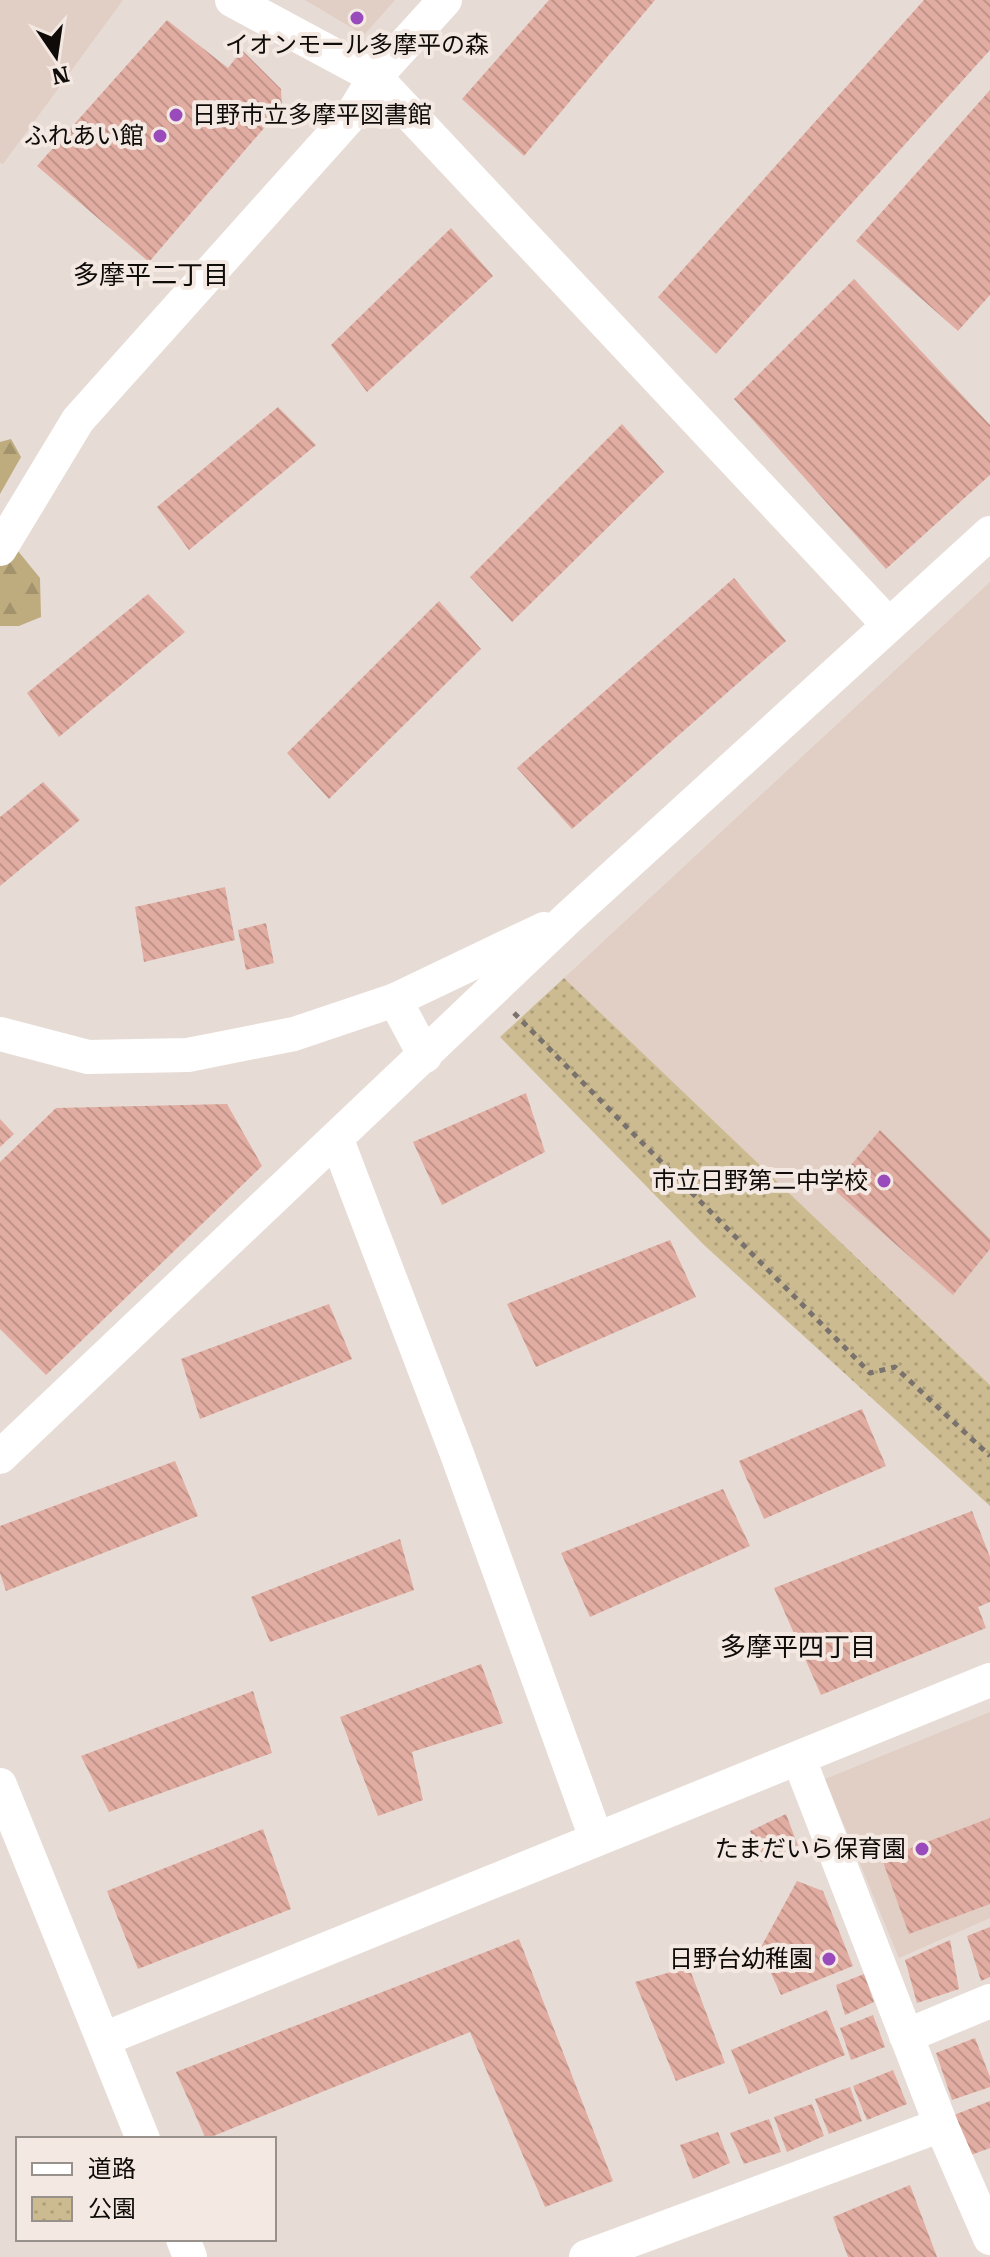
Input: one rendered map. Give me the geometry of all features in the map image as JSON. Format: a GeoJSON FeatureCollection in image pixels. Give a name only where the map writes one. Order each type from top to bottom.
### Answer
{"type":"FeatureCollection","features":[{"type":"Feature","properties":{"kind":"street"},"geometry":{"type":"LineString","coordinates":[[232,0],[375,77],[889,625]]}},
{"type":"Feature","properties":{"kind":"street"},"geometry":{"type":"LineString","coordinates":[[0,549],[78,420],[353,113],[375,77],[445,0]]}},
{"type":"Feature","properties":{"kind":"street"},"geometry":{"type":"LineString","coordinates":[[0,1457],[569,917],[990,533]]}},
{"type":"Feature","properties":{"kind":"street"},"geometry":{"type":"LineString","coordinates":[[0,1034],[88,1057],[188,1055],[294,1034],[395,1000],[569,917]]}},
{"type":"Feature","properties":{"kind":"street"},"geometry":{"type":"LineString","coordinates":[[395,1000],[425,1056]]}},
{"type":"Feature","properties":{"kind":"street"},"geometry":{"type":"LineString","coordinates":[[337,1140],[457,1454],[596,1838]]}},
{"type":"Feature","properties":{"kind":"street"},"geometry":{"type":"LineString","coordinates":[[104,2039],[990,1680]]}},
{"type":"Feature","properties":{"kind":"street"},"geometry":{"type":"LineString","coordinates":[[799,1759],[941,2125],[980,2184],[990,2238]]}},
{"type":"Feature","properties":{"kind":"street"},"geometry":{"type":"LineString","coordinates":[[0,1785],[142,2137]]}},
{"type":"Feature","properties":{"kind":"street"},"geometry":{"type":"LineString","coordinates":[[906,2036],[990,2001]]}},
{"type":"Feature","properties":{"kind":"street"},"geometry":{"type":"LineString","coordinates":[[586,2257],[941,2125]]}},
{"type":"Feature","properties":{"kind":"path"},"geometry":{"type":"LineString","coordinates":[[492,991],[870,1373],[895,1367],[990,1456]]}},
{"type":"Feature","properties":{"kind":"shaded area"},"geometry":{"type":"Polygon","coordinates":[[[0,0],[123,0],[3,164],[0,163],[0,0]]]}},
{"type":"Feature","properties":{"kind":"shaded area","name":"イオンモール多摩平の森"},"geometry":{"type":"Polygon","coordinates":[[[305,0],[395,0],[364,35],[305,0]]]}},
{"type":"Feature","properties":{"kind":"shaded area","name":"市立日野第二中学校"},"geometry":{"type":"Polygon","coordinates":[[[990,582],[990,1385],[564,978],[990,582]]]}},
{"type":"Feature","properties":{"kind":"shaded area","name":"たまだいら保育園"},"geometry":{"type":"Polygon","coordinates":[[[990,1712],[990,1918],[899,1958],[825,1779],[990,1712]]]}},
{"type":"Feature","properties":{"kind":"green space"},"geometry":{"type":"Polygon","coordinates":[[[11,439],[21,457],[0,494],[0,442],[11,439]]]}},
{"type":"Feature","properties":{"kind":"green space"},"geometry":{"type":"Polygon","coordinates":[[[0,529],[40,578],[41,617],[19,626],[0,626],[0,529]]]}},
{"type":"Feature","properties":{"kind":"green space"},"geometry":{"type":"Polygon","coordinates":[[[564,978],[990,1385],[990,1506],[704,1245],[500,1037],[564,978]]]}},
{"type":"Feature","properties":{"kind":"building"},"geometry":{"type":"Polygon","coordinates":[[[549,0],[655,0],[524,156],[462,99],[549,0]]]}},
{"type":"Feature","properties":{"kind":"building"},"geometry":{"type":"Polygon","coordinates":[[[924,0],[990,0],[990,50],[716,354],[658,297],[924,0]]]}},
{"type":"Feature","properties":{"kind":"building","name":"ふれあい館"},"geometry":{"type":"Polygon","coordinates":[[[167,20],[228,68],[242,50],[281,89],[282,107],[149,262],[37,166],[167,20]]]}},
{"type":"Feature","properties":{"kind":"building"},"geometry":{"type":"Polygon","coordinates":[[[990,90],[990,295],[958,331],[856,241],[990,90]]]}},
{"type":"Feature","properties":{"kind":"building"},"geometry":{"type":"Polygon","coordinates":[[[451,228],[493,276],[367,392],[331,345],[451,228]]]}},
{"type":"Feature","properties":{"kind":"building"},"geometry":{"type":"Polygon","coordinates":[[[854,279],[990,425],[990,475],[886,569],[734,399],[854,279]]]}},
{"type":"Feature","properties":{"kind":"building"},"geometry":{"type":"Polygon","coordinates":[[[278,407],[316,445],[189,550],[157,507],[278,407]]]}},
{"type":"Feature","properties":{"kind":"building"},"geometry":{"type":"Polygon","coordinates":[[[622,424],[664,472],[512,622],[470,577],[622,424]]]}},
{"type":"Feature","properties":{"kind":"building"},"geometry":{"type":"Polygon","coordinates":[[[734,578],[786,641],[572,829],[517,768],[734,578]]]}},
{"type":"Feature","properties":{"kind":"building"},"geometry":{"type":"Polygon","coordinates":[[[148,594],[185,632],[59,737],[27,693],[148,594]]]}},
{"type":"Feature","properties":{"kind":"building"},"geometry":{"type":"Polygon","coordinates":[[[439,601],[481,649],[329,799],[287,753],[439,601]]]}},
{"type":"Feature","properties":{"kind":"building"},"geometry":{"type":"Polygon","coordinates":[[[43,782],[80,820],[0,886],[0,817],[43,782]]]}},
{"type":"Feature","properties":{"kind":"building"},"geometry":{"type":"Polygon","coordinates":[[[225,887],[235,940],[144,962],[135,907],[225,887]]]}},
{"type":"Feature","properties":{"kind":"building"},"geometry":{"type":"Polygon","coordinates":[[[266,923],[274,963],[246,970],[238,930],[266,923]]]}},
{"type":"Feature","properties":{"kind":"building"},"geometry":{"type":"Polygon","coordinates":[[[526,1093],[545,1152],[442,1205],[413,1142],[526,1093]]]}},
{"type":"Feature","properties":{"kind":"building"},"geometry":{"type":"Polygon","coordinates":[[[227,1104],[262,1166],[46,1375],[0,1329],[0,1162],[56,1108],[227,1104]]]}},
{"type":"Feature","properties":{"kind":"building"},"geometry":{"type":"Polygon","coordinates":[[[0,1119],[14,1134],[0,1147],[0,1119]]]}},
{"type":"Feature","properties":{"kind":"building"},"geometry":{"type":"Polygon","coordinates":[[[880,1130],[990,1239],[990,1249],[953,1295],[832,1188],[880,1130]]]}},
{"type":"Feature","properties":{"kind":"building"},"geometry":{"type":"Polygon","coordinates":[[[670,1240],[696,1297],[536,1367],[507,1304],[670,1240]]]}},
{"type":"Feature","properties":{"kind":"building"},"geometry":{"type":"Polygon","coordinates":[[[329,1304],[352,1359],[200,1419],[181,1359],[329,1304]]]}},
{"type":"Feature","properties":{"kind":"building"},"geometry":{"type":"Polygon","coordinates":[[[862,1409],[886,1466],[764,1519],[739,1461],[862,1409]]]}},
{"type":"Feature","properties":{"kind":"building"},"geometry":{"type":"Polygon","coordinates":[[[175,1461],[198,1516],[6,1591],[0,1573],[0,1526],[175,1461]]]}},
{"type":"Feature","properties":{"kind":"building"},"geometry":{"type":"Polygon","coordinates":[[[723,1489],[750,1546],[590,1617],[561,1553],[723,1489]]]}},
{"type":"Feature","properties":{"kind":"building"},"geometry":{"type":"Polygon","coordinates":[[[972,1511],[990,1557],[990,1602],[978,1607],[986,1628],[821,1695],[774,1588],[972,1511]]]}},
{"type":"Feature","properties":{"kind":"building"},"geometry":{"type":"Polygon","coordinates":[[[400,1539],[414,1590],[270,1642],[251,1597],[400,1539]]]}},
{"type":"Feature","properties":{"kind":"building"},"geometry":{"type":"Polygon","coordinates":[[[481,1664],[503,1723],[412,1752],[423,1800],[378,1816],[340,1717],[481,1664]]]}},
{"type":"Feature","properties":{"kind":"building"},"geometry":{"type":"Polygon","coordinates":[[[253,1691],[272,1753],[109,1812],[81,1756],[253,1691]]]}},
{"type":"Feature","properties":{"kind":"building"},"geometry":{"type":"Polygon","coordinates":[[[786,1814],[798,1846],[761,1862],[750,1831],[786,1814]]]}},
{"type":"Feature","properties":{"kind":"building"},"geometry":{"type":"Polygon","coordinates":[[[990,1818],[990,1904],[909,1934],[882,1859],[990,1818]]]}},
{"type":"Feature","properties":{"kind":"building"},"geometry":{"type":"Polygon","coordinates":[[[263,1829],[291,1909],[138,1969],[107,1891],[263,1829]]]}},
{"type":"Feature","properties":{"kind":"building"},"geometry":{"type":"Polygon","coordinates":[[[797,1881],[823,1891],[853,1966],[781,1995],[760,1949],[797,1881]]]}},
{"type":"Feature","properties":{"kind":"building"},"geometry":{"type":"Polygon","coordinates":[[[990,1927],[990,1977],[981,1981],[967,1936],[990,1927]]]}},
{"type":"Feature","properties":{"kind":"building"},"geometry":{"type":"Polygon","coordinates":[[[519,1939],[613,2181],[545,2207],[470,2032],[211,2137],[205,2137],[176,2072],[519,1939]]]}},
{"type":"Feature","properties":{"kind":"building"},"geometry":{"type":"Polygon","coordinates":[[[950,1940],[959,1989],[917,2003],[905,1960],[950,1940]]]}},
{"type":"Feature","properties":{"kind":"building"},"geometry":{"type":"Polygon","coordinates":[[[689,1967],[725,2063],[676,2081],[635,1982],[689,1967]]]}},
{"type":"Feature","properties":{"kind":"building"},"geometry":{"type":"Polygon","coordinates":[[[864,1974],[874,2002],[845,2015],[836,1985],[864,1974]]]}},
{"type":"Feature","properties":{"kind":"building"},"geometry":{"type":"Polygon","coordinates":[[[827,2010],[845,2055],[749,2094],[731,2050],[827,2010]]]}},
{"type":"Feature","properties":{"kind":"building"},"geometry":{"type":"Polygon","coordinates":[[[873,2015],[885,2047],[851,2060],[840,2028],[873,2015]]]}},
{"type":"Feature","properties":{"kind":"building"},"geometry":{"type":"Polygon","coordinates":[[[975,2038],[990,2077],[990,2087],[952,2100],[936,2053],[975,2038]]]}},
{"type":"Feature","properties":{"kind":"building"},"geometry":{"type":"Polygon","coordinates":[[[893,2070],[907,2104],[867,2120],[853,2086],[893,2070]]]}},
{"type":"Feature","properties":{"kind":"building"},"geometry":{"type":"Polygon","coordinates":[[[850,2087],[862,2121],[829,2134],[815,2099],[850,2087]]]}},
{"type":"Feature","properties":{"kind":"building"},"geometry":{"type":"Polygon","coordinates":[[[990,2101],[990,2148],[968,2156],[954,2115],[990,2101]]]}},
{"type":"Feature","properties":{"kind":"building"},"geometry":{"type":"Polygon","coordinates":[[[812,2104],[824,2136],[787,2152],[774,2117],[812,2104]]]}},
{"type":"Feature","properties":{"kind":"building"},"geometry":{"type":"Polygon","coordinates":[[[769,2119],[781,2152],[744,2164],[730,2133],[769,2119]]]}},
{"type":"Feature","properties":{"kind":"building"},"geometry":{"type":"Polygon","coordinates":[[[718,2132],[730,2163],[693,2179],[680,2145],[718,2132]]]}},
{"type":"Feature","properties":{"kind":"building"},"geometry":{"type":"Polygon","coordinates":[[[910,2185],[937,2257],[848,2257],[833,2217],[910,2185]]]}},
{"type":"Feature","properties":{"kind":"place","name":"イオンモール多摩平の森"},"geometry":{"type":"Point","coordinates":[357,18]}},
{"type":"Feature","properties":{"kind":"place","name":"日野市立多摩平図書館"},"geometry":{"type":"Point","coordinates":[176,115]}},
{"type":"Feature","properties":{"kind":"place","name":"ふれあい館"},"geometry":{"type":"Point","coordinates":[160,136]}},
{"type":"Feature","properties":{"kind":"place","name":"市立日野第二中学校"},"geometry":{"type":"Point","coordinates":[884,1181]}},
{"type":"Feature","properties":{"kind":"place","name":"たまだいら保育園"},"geometry":{"type":"Point","coordinates":[922,1849]}},
{"type":"Feature","properties":{"kind":"place","name":"日野台幼稚園"},"geometry":{"type":"Point","coordinates":[829,1959]}},
{"type":"Feature","properties":{"kind":"district","name":"多摩平二丁目"},"geometry":{"type":"Point","coordinates":[151,275]}},
{"type":"Feature","properties":{"kind":"district","name":"多摩平四丁目"},"geometry":{"type":"Point","coordinates":[798,1647]}}]}
